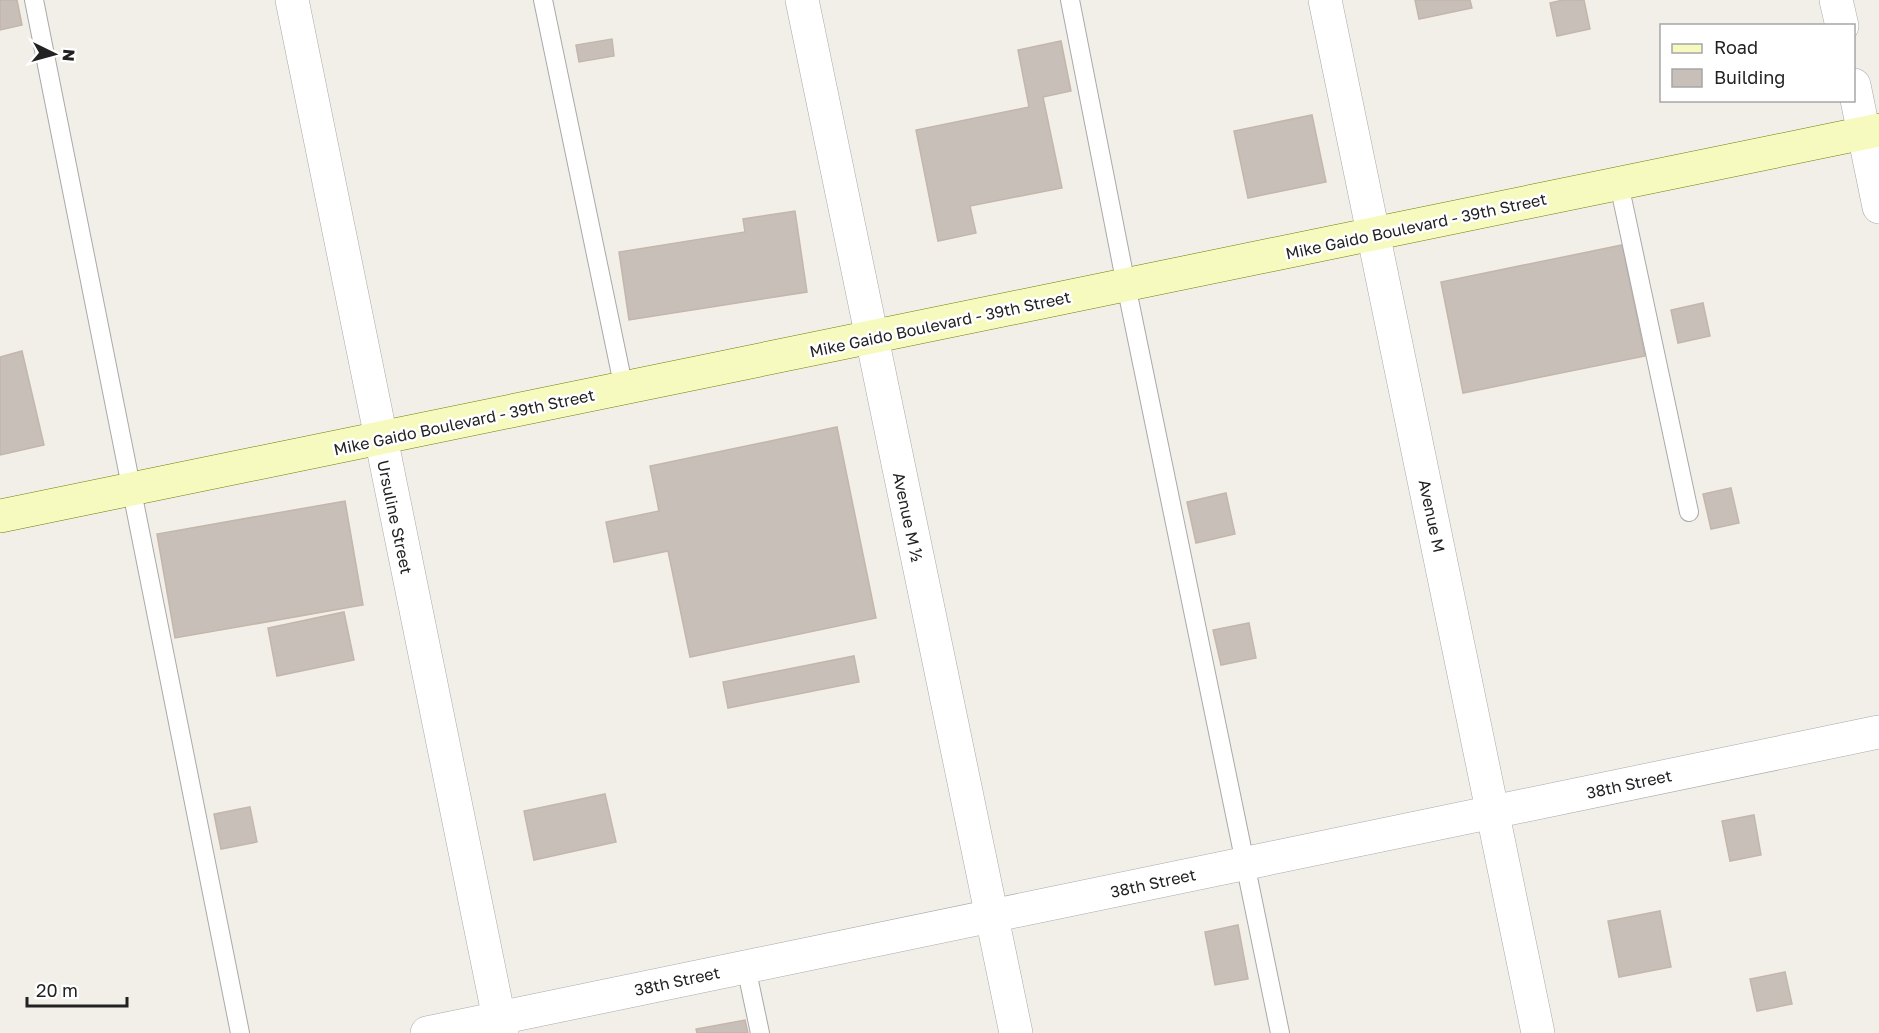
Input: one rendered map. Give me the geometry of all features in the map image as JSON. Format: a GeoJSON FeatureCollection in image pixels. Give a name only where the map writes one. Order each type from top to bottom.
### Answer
{"type":"FeatureCollection","features":[{"type":"Feature","properties":{"kind":"main road","name":"Mike Gaido Boulevard - 39th Street"},"geometry":{"type":"LineString","coordinates":[[0,516],[1871,132]]}},
{"type":"Feature","properties":{"kind":"street","name":"Ursuline Street"},"geometry":{"type":"LineString","coordinates":[[292,0],[500,1026]]}},
{"type":"Feature","properties":{"kind":"street","name":"Avenue M ½"},"geometry":{"type":"LineString","coordinates":[[802,0],[1016,1033]]}},
{"type":"Feature","properties":{"kind":"street","name":"Avenue M"},"geometry":{"type":"LineString","coordinates":[[1325,0],[1538,1033]]}},
{"type":"Feature","properties":{"kind":"street"},"geometry":{"type":"LineString","coordinates":[[1836,0],[1842,24]]}},
{"type":"Feature","properties":{"kind":"street"},"geometry":{"type":"LineString","coordinates":[[1855,88],[1871,132],[1879,207]]}},
{"type":"Feature","properties":{"kind":"street","name":"38th Street"},"geometry":{"type":"LineString","coordinates":[[427,1033],[500,1026],[746,967],[1879,732]]}},
{"type":"Feature","properties":{"kind":"lane"},"geometry":{"type":"LineString","coordinates":[[34,0],[240,1033]]}},
{"type":"Feature","properties":{"kind":"lane"},"geometry":{"type":"LineString","coordinates":[[543,0],[624,389]]}},
{"type":"Feature","properties":{"kind":"lane"},"geometry":{"type":"LineString","coordinates":[[1070,0],[1126,285],[1280,1033]]}},
{"type":"Feature","properties":{"kind":"lane"},"geometry":{"type":"LineString","coordinates":[[1619,184],[1689,512]]}},
{"type":"Feature","properties":{"kind":"lane"},"geometry":{"type":"LineString","coordinates":[[746,967],[760,1033]]}},
{"type":"Feature","properties":{"kind":"building"},"geometry":{"type":"Polygon","coordinates":[[[0,0],[17,0],[22,25],[0,30],[0,0]]]}},
{"type":"Feature","properties":{"kind":"building"},"geometry":{"type":"Polygon","coordinates":[[[1415,0],[1470,0],[1472,8],[1419,19],[1415,0]]]}},
{"type":"Feature","properties":{"kind":"building"},"geometry":{"type":"Polygon","coordinates":[[[1563,0],[1584,0],[1590,29],[1557,36],[1550,3],[1563,0]]]}},
{"type":"Feature","properties":{"kind":"building"},"geometry":{"type":"Polygon","coordinates":[[[612,39],[614,56],[579,62],[576,45],[612,39]]]}},
{"type":"Feature","properties":{"kind":"building"},"geometry":{"type":"Polygon","coordinates":[[[1061,41],[1071,91],[1043,97],[1062,188],[970,206],[976,233],[938,241],[916,130],[1029,107],[1018,50],[1061,41]]]}},
{"type":"Feature","properties":{"kind":"building"},"geometry":{"type":"Polygon","coordinates":[[[1312,115],[1326,182],[1248,198],[1234,131],[1312,115]]]}},
{"type":"Feature","properties":{"kind":"building"},"geometry":{"type":"Polygon","coordinates":[[[795,211],[807,292],[629,320],[619,252],[745,232],[743,219],[795,211]]]}},
{"type":"Feature","properties":{"kind":"building"},"geometry":{"type":"Polygon","coordinates":[[[1622,245],[1645,356],[1463,393],[1441,282],[1622,245]]]}},
{"type":"Feature","properties":{"kind":"building"},"geometry":{"type":"Polygon","coordinates":[[[1703,303],[1710,336],[1678,343],[1671,310],[1703,303]]]}},
{"type":"Feature","properties":{"kind":"building"},"geometry":{"type":"Polygon","coordinates":[[[22,351],[44,445],[0,455],[0,357],[22,351]]]}},
{"type":"Feature","properties":{"kind":"building"},"geometry":{"type":"Polygon","coordinates":[[[837,427],[876,618],[690,657],[668,551],[614,562],[606,522],[659,511],[650,466],[837,427]]]}},
{"type":"Feature","properties":{"kind":"building"},"geometry":{"type":"Polygon","coordinates":[[[1731,488],[1739,523],[1711,529],[1703,494],[1731,488]]]}},
{"type":"Feature","properties":{"kind":"building"},"geometry":{"type":"Polygon","coordinates":[[[1226,493],[1235,534],[1196,543],[1187,502],[1226,493]]]}},
{"type":"Feature","properties":{"kind":"building"},"geometry":{"type":"Polygon","coordinates":[[[345,501],[363,605],[175,638],[157,534],[345,501]]]}},
{"type":"Feature","properties":{"kind":"building"},"geometry":{"type":"Polygon","coordinates":[[[344,612],[354,660],[277,676],[268,628],[344,612]]]}},
{"type":"Feature","properties":{"kind":"building"},"geometry":{"type":"Polygon","coordinates":[[[1249,623],[1256,658],[1221,665],[1213,630],[1249,623]]]}},
{"type":"Feature","properties":{"kind":"building"},"geometry":{"type":"Polygon","coordinates":[[[854,656],[859,682],[728,708],[723,682],[854,656]]]}},
{"type":"Feature","properties":{"kind":"building"},"geometry":{"type":"Polygon","coordinates":[[[605,794],[616,842],[534,860],[524,811],[605,794]]]}},
{"type":"Feature","properties":{"kind":"building"},"geometry":{"type":"Polygon","coordinates":[[[250,807],[257,842],[221,849],[214,814],[250,807]]]}},
{"type":"Feature","properties":{"kind":"building"},"geometry":{"type":"Polygon","coordinates":[[[1754,815],[1761,855],[1730,861],[1722,821],[1754,815]]]}},
{"type":"Feature","properties":{"kind":"building"},"geometry":{"type":"Polygon","coordinates":[[[1660,911],[1671,967],[1619,977],[1608,921],[1660,911]]]}},
{"type":"Feature","properties":{"kind":"building"},"geometry":{"type":"Polygon","coordinates":[[[1238,925],[1248,979],[1215,985],[1205,932],[1238,925]]]}},
{"type":"Feature","properties":{"kind":"building"},"geometry":{"type":"Polygon","coordinates":[[[1785,972],[1792,1004],[1757,1011],[1750,979],[1785,972]]]}},
{"type":"Feature","properties":{"kind":"building"},"geometry":{"type":"Polygon","coordinates":[[[745,1020],[748,1033],[697,1033],[696,1029],[745,1020]]]}}]}
